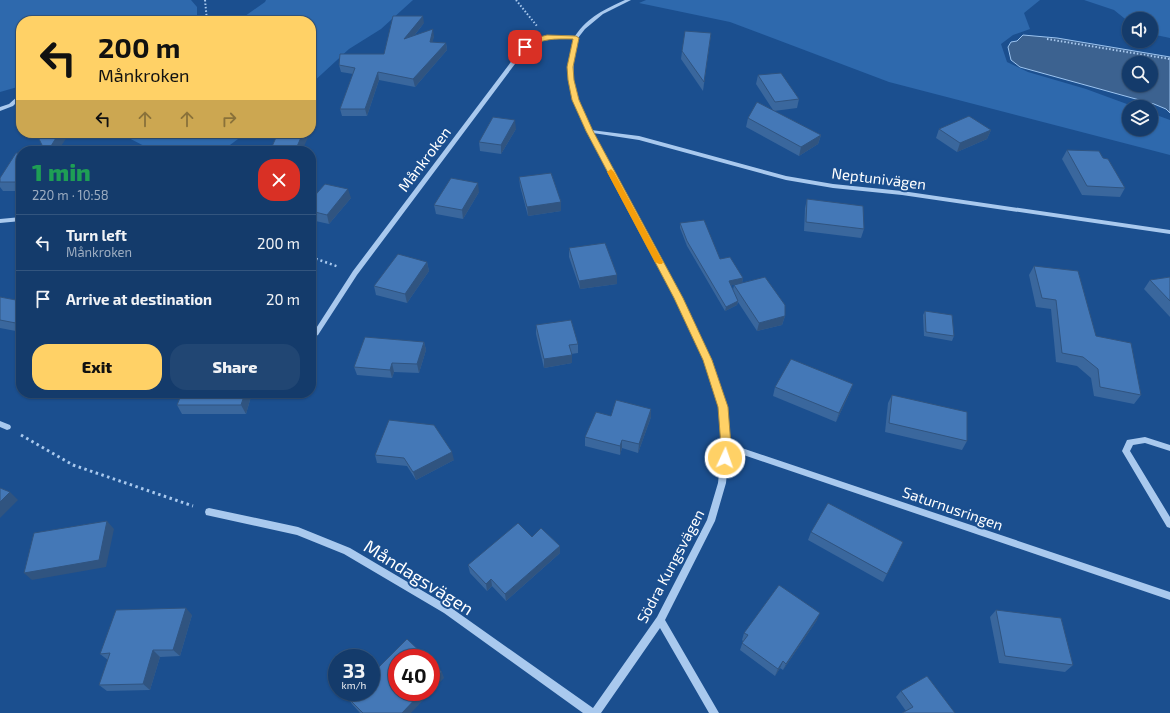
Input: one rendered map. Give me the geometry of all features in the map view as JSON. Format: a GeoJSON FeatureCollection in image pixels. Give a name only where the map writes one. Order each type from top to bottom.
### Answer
{"type":"FeatureCollection","features":[{"type":"Feature","properties":{"kind":"street","name":"Södra Kungsvägen"},"geometry":{"type":"LineString","coordinates":[[595,713],[660,620],[711,521],[722,484],[726,446],[723,407],[708,360],[678,298],[589,131],[576,100],[571,80],[572,54],[576,38],[583,28],[601,13],[629,0]]}},
{"type":"Feature","properties":{"kind":"street","name":"Månkroken"},"geometry":{"type":"LineString","coordinates":[[316,333],[355,273],[514,59],[531,42],[547,37],[576,38]]}},
{"type":"Feature","properties":{"kind":"street"},"geometry":{"type":"LineString","coordinates":[[0,108],[11,105],[16,100]]}},
{"type":"Feature","properties":{"kind":"street","name":"Neptunivägen"},"geometry":{"type":"LineString","coordinates":[[589,131],[639,138],[786,178],[833,186],[902,193],[1170,232]]}},
{"type":"Feature","properties":{"kind":"street"},"geometry":{"type":"LineString","coordinates":[[0,221],[16,219]]}},
{"type":"Feature","properties":{"kind":"street"},"geometry":{"type":"LineString","coordinates":[[1170,448],[1145,440],[1130,442],[1126,451],[1170,524]]}},
{"type":"Feature","properties":{"kind":"street","name":"Saturnusringen"},"geometry":{"type":"LineString","coordinates":[[726,446],[1170,596]]}},
{"type":"Feature","properties":{"kind":"street","name":"Måndagsvägen"},"geometry":{"type":"LineString","coordinates":[[210,512],[298,531],[347,551],[447,610],[591,713]]}},
{"type":"Feature","properties":{"kind":"street"},"geometry":{"type":"LineString","coordinates":[[660,620],[714,713]]}},
{"type":"Feature","properties":{"kind":"path"},"geometry":{"type":"LineString","coordinates":[[205,0],[207,16]]}},
{"type":"Feature","properties":{"kind":"path"},"geometry":{"type":"LineString","coordinates":[[516,0],[547,37]]}},
{"type":"Feature","properties":{"kind":"path"},"geometry":{"type":"LineString","coordinates":[[1047,39],[1170,59]]}},
{"type":"Feature","properties":{"kind":"path"},"geometry":{"type":"LineString","coordinates":[[316,259],[355,273]]}},
{"type":"Feature","properties":{"kind":"path"},"geometry":{"type":"LineString","coordinates":[[3,425],[73,465],[210,512]]}},
{"type":"Feature","properties":{"kind":"shaded area"},"geometry":{"type":"Polygon","coordinates":[[[0,0],[191,0],[197,7],[197,16],[16,16],[16,87],[0,92],[0,0]]]}},
{"type":"Feature","properties":{"kind":"shaded area"},"geometry":{"type":"Polygon","coordinates":[[[266,0],[413,0],[381,29],[349,49],[316,79],[316,16],[245,16],[266,0]]]}},
{"type":"Feature","properties":{"kind":"shaded area"},"geometry":{"type":"Polygon","coordinates":[[[646,0],[1040,0],[1024,13],[1030,29],[1013,35],[1001,44],[1007,62],[1028,72],[1086,89],[1122,102],[1122,136],[1158,136],[1158,116],[1170,120],[1170,155],[889,82],[730,22],[639,3],[646,0]]]}},
{"type":"Feature","properties":{"kind":"shaded area"},"geometry":{"type":"Polygon","coordinates":[[[1084,0],[1170,0],[1170,38],[1158,35],[1158,12],[1122,12],[1122,16],[1114,10],[1084,0]]]}},
{"type":"Feature","properties":{"kind":"shaded area"},"geometry":{"type":"Polygon","coordinates":[[[1023,35],[1057,38],[1170,57],[1170,113],[1166,109],[1158,106],[1158,100],[1140,100],[1020,67],[1011,60],[1008,47],[1011,42],[1017,41],[1023,35]]]}},
{"type":"Feature","properties":{"kind":"shaded area"},"geometry":{"type":"Polygon","coordinates":[[[129,138],[239,138],[229,146],[144,146],[129,138]]]}},
{"type":"Feature","properties":{"kind":"building"},"geometry":{"type":"Polygon","coordinates":[[[393,16],[423,16],[404,39],[433,29],[430,42],[446,43],[413,79],[378,72],[365,109],[340,109],[355,68],[339,65],[340,54],[384,54],[393,16]]]}},
{"type":"Feature","properties":{"kind":"building"},"geometry":{"type":"Polygon","coordinates":[[[685,31],[711,33],[704,82],[682,51],[685,31]]]}},
{"type":"Feature","properties":{"kind":"building"},"geometry":{"type":"Polygon","coordinates":[[[781,73],[799,99],[775,102],[758,75],[781,73]]]}},
{"type":"Feature","properties":{"kind":"building"},"geometry":{"type":"Polygon","coordinates":[[[757,102],[821,135],[801,147],[748,118],[757,102]]]}},
{"type":"Feature","properties":{"kind":"building"},"geometry":{"type":"Polygon","coordinates":[[[969,116],[991,130],[960,143],[939,129],[969,116]]]}},
{"type":"Feature","properties":{"kind":"building"},"geometry":{"type":"Polygon","coordinates":[[[493,117],[515,120],[501,145],[479,142],[493,117]]]}},
{"type":"Feature","properties":{"kind":"building"},"geometry":{"type":"Polygon","coordinates":[[[38,138],[56,138],[51,146],[42,146],[38,138]]]}},
{"type":"Feature","properties":{"kind":"building"},"geometry":{"type":"Polygon","coordinates":[[[276,138],[301,138],[297,146],[272,146],[276,138]]]}},
{"type":"Feature","properties":{"kind":"building"},"geometry":{"type":"Polygon","coordinates":[[[1067,150],[1099,151],[1103,158],[1108,159],[1125,188],[1087,186],[1067,150]]]}},
{"type":"Feature","properties":{"kind":"building"},"geometry":{"type":"Polygon","coordinates":[[[16,153],[16,182],[0,182],[0,178],[16,153]]]}},
{"type":"Feature","properties":{"kind":"building"},"geometry":{"type":"Polygon","coordinates":[[[551,173],[561,202],[527,207],[519,177],[551,173]]]}},
{"type":"Feature","properties":{"kind":"building"},"geometry":{"type":"Polygon","coordinates":[[[451,178],[478,183],[462,210],[434,205],[451,178]]]}},
{"type":"Feature","properties":{"kind":"building"},"geometry":{"type":"Polygon","coordinates":[[[325,184],[348,189],[327,215],[316,212],[316,194],[325,184]]]}},
{"type":"Feature","properties":{"kind":"building"},"geometry":{"type":"Polygon","coordinates":[[[807,199],[863,206],[864,229],[806,222],[807,199]]]}},
{"type":"Feature","properties":{"kind":"building"},"geometry":{"type":"Polygon","coordinates":[[[704,220],[720,259],[730,257],[743,278],[729,281],[738,301],[726,307],[687,241],[680,223],[704,220]]]}},
{"type":"Feature","properties":{"kind":"building"},"geometry":{"type":"Polygon","coordinates":[[[605,243],[617,275],[579,281],[569,248],[605,243]]]}},
{"type":"Feature","properties":{"kind":"building"},"geometry":{"type":"Polygon","coordinates":[[[398,254],[427,262],[405,294],[374,286],[398,254]]]}},
{"type":"Feature","properties":{"kind":"building"},"geometry":{"type":"Polygon","coordinates":[[[1034,266],[1078,271],[1096,336],[1131,343],[1141,395],[1100,387],[1098,369],[1083,357],[1062,353],[1056,300],[1042,298],[1034,266]]]}},
{"type":"Feature","properties":{"kind":"building"},"geometry":{"type":"Polygon","coordinates":[[[765,277],[785,305],[785,316],[759,323],[734,285],[765,277]]]}},
{"type":"Feature","properties":{"kind":"building"},"geometry":{"type":"Polygon","coordinates":[[[1170,277],[1170,301],[1150,280],[1170,277]]]}},
{"type":"Feature","properties":{"kind":"building"},"geometry":{"type":"Polygon","coordinates":[[[0,297],[16,300],[16,323],[0,320],[0,297]]]}},
{"type":"Feature","properties":{"kind":"building"},"geometry":{"type":"Polygon","coordinates":[[[925,311],[952,315],[954,336],[926,332],[925,311]]]}},
{"type":"Feature","properties":{"kind":"building"},"geometry":{"type":"Polygon","coordinates":[[[571,320],[578,344],[569,345],[572,355],[544,359],[536,325],[571,320]]]}},
{"type":"Feature","properties":{"kind":"building"},"geometry":{"type":"Polygon","coordinates":[[[365,337],[424,342],[417,364],[392,363],[390,370],[354,367],[365,337]]]}},
{"type":"Feature","properties":{"kind":"building"},"geometry":{"type":"Polygon","coordinates":[[[791,359],[853,384],[839,413],[775,387],[791,359]]]}},
{"type":"Feature","properties":{"kind":"building"},"geometry":{"type":"Polygon","coordinates":[[[892,395],[967,412],[967,441],[889,423],[892,395]]]}},
{"type":"Feature","properties":{"kind":"building"},"geometry":{"type":"Polygon","coordinates":[[[180,398],[243,398],[241,405],[177,405],[180,398]]]}},
{"type":"Feature","properties":{"kind":"building"},"geometry":{"type":"Polygon","coordinates":[[[616,400],[651,409],[639,444],[622,440],[620,446],[585,437],[596,412],[611,416],[616,400]]]}},
{"type":"Feature","properties":{"kind":"building"},"geometry":{"type":"Polygon","coordinates":[[[389,420],[434,425],[452,452],[413,472],[404,458],[375,455],[389,420]]]}},
{"type":"Feature","properties":{"kind":"building"},"geometry":{"type":"Polygon","coordinates":[[[0,488],[10,492],[0,502],[0,488]]]}},
{"type":"Feature","properties":{"kind":"building"},"geometry":{"type":"Polygon","coordinates":[[[828,503],[903,542],[887,574],[811,532],[828,503]]]}},
{"type":"Feature","properties":{"kind":"building"},"geometry":{"type":"Polygon","coordinates":[[[107,521],[99,560],[24,573],[34,533],[107,521]]]}},
{"type":"Feature","properties":{"kind":"building"},"geometry":{"type":"Polygon","coordinates":[[[518,523],[532,537],[541,528],[560,546],[505,594],[491,579],[486,584],[468,565],[518,523]]]}},
{"type":"Feature","properties":{"kind":"building"},"geometry":{"type":"Polygon","coordinates":[[[779,585],[820,613],[786,664],[783,661],[778,669],[742,643],[748,635],[744,633],[779,585]]]}},
{"type":"Feature","properties":{"kind":"building"},"geometry":{"type":"Polygon","coordinates":[[[186,608],[173,650],[153,650],[143,684],[99,685],[110,653],[100,654],[116,610],[186,608]]]}},
{"type":"Feature","properties":{"kind":"building"},"geometry":{"type":"Polygon","coordinates":[[[996,610],[1061,618],[1073,665],[1005,656],[996,610]]]}},
{"type":"Feature","properties":{"kind":"building"},"geometry":{"type":"Polygon","coordinates":[[[407,639],[418,649],[397,649],[407,639]]]}},
{"type":"Feature","properties":{"kind":"building"},"geometry":{"type":"Polygon","coordinates":[[[388,658],[388,701],[413,701],[402,713],[363,713],[351,701],[380,701],[380,666],[388,658]]]}},
{"type":"Feature","properties":{"kind":"building"},"geometry":{"type":"Polygon","coordinates":[[[927,676],[955,713],[902,713],[913,707],[901,691],[927,676]]]}},
{"type":"Feature","properties":{"kind":"slow traffic"},"geometry":{"type":"LineString","coordinates":[[611,172],[659,262]]}},
{"type":"Feature","properties":{"kind":"route"},"geometry":{"type":"LineString","coordinates":[[525,47],[531,42],[547,37],[576,38],[570,67],[571,80],[576,100],[589,131],[678,298],[708,360],[723,407],[726,446],[725,458]]}}]}
